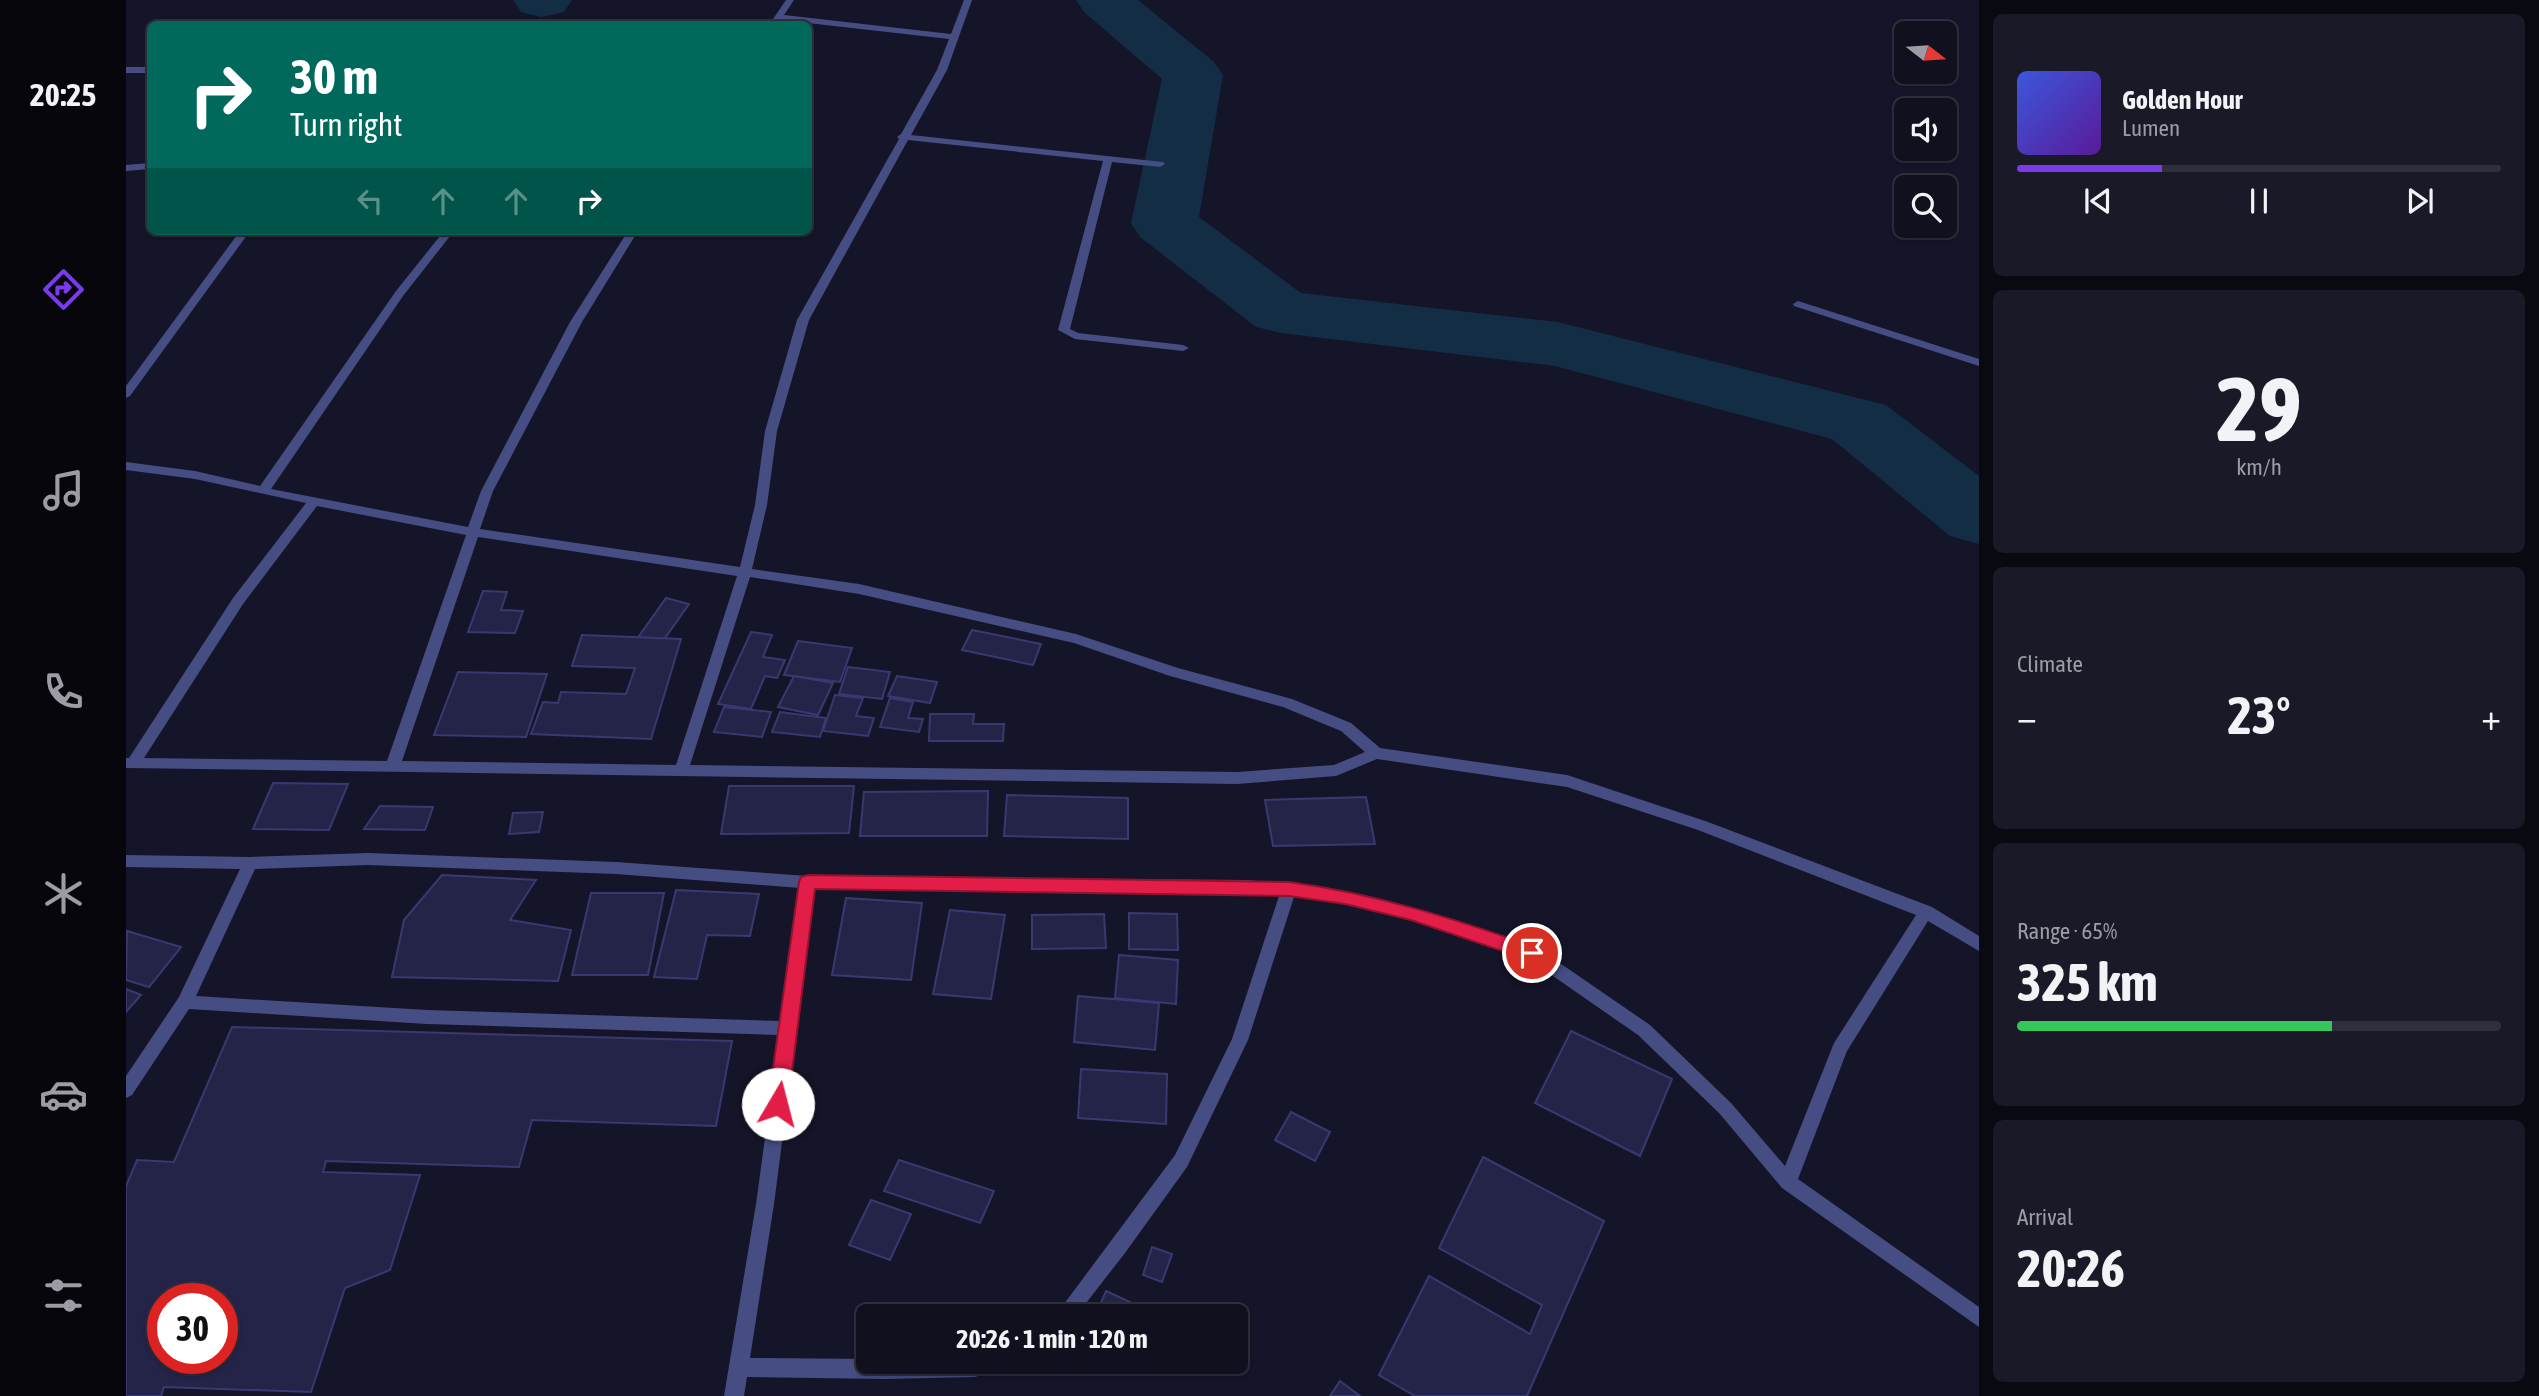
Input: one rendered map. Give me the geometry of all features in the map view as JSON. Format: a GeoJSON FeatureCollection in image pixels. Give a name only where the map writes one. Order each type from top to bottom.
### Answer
{"type":"FeatureCollection","features":[{"type":"Feature","properties":{"kind":"street"},"geometry":{"type":"LineString","coordinates":[[776,21],[790,0]]}},
{"type":"Feature","properties":{"kind":"street"},"geometry":{"type":"LineString","coordinates":[[681,771],[745,572],[761,505],[771,431],[803,320],[902,137],[942,70],[968,0]]}},
{"type":"Feature","properties":{"kind":"street"},"geometry":{"type":"LineString","coordinates":[[812,24],[955,37]]}},
{"type":"Feature","properties":{"kind":"street"},"geometry":{"type":"LineString","coordinates":[[126,70],[147,69]]}},
{"type":"Feature","properties":{"kind":"street"},"geometry":{"type":"LineString","coordinates":[[902,137],[1160,164]]}},
{"type":"Feature","properties":{"kind":"street"},"geometry":{"type":"LineString","coordinates":[[1108,159],[1064,330],[1075,337],[1183,348]]}},
{"type":"Feature","properties":{"kind":"street"},"geometry":{"type":"LineString","coordinates":[[126,168],[147,166]]}},
{"type":"Feature","properties":{"kind":"street"},"geometry":{"type":"LineString","coordinates":[[126,394],[242,235]]}},
{"type":"Feature","properties":{"kind":"street"},"geometry":{"type":"LineString","coordinates":[[263,491],[299,443],[409,279],[446,235]]}},
{"type":"Feature","properties":{"kind":"street"},"geometry":{"type":"LineString","coordinates":[[393,766],[487,491],[576,322],[630,235]]}},
{"type":"Feature","properties":{"kind":"street"},"geometry":{"type":"LineString","coordinates":[[1798,304],[1979,363]]}},
{"type":"Feature","properties":{"kind":"street"},"geometry":{"type":"LineString","coordinates":[[126,466],[195,475],[471,532],[859,589],[1076,639],[1175,672],[1287,703],[1346,727],[1376,753]]}},
{"type":"Feature","properties":{"kind":"street"},"geometry":{"type":"LineString","coordinates":[[129,763],[238,601],[315,500]]}},
{"type":"Feature","properties":{"kind":"street"},"geometry":{"type":"LineString","coordinates":[[129,763],[1237,778],[1336,770],[1376,753],[1567,781],[1703,826],[1926,912],[1979,944]]}},
{"type":"Feature","properties":{"kind":"street"},"geometry":{"type":"LineString","coordinates":[[126,861],[250,863],[368,859],[617,868],[808,882],[1289,889],[1345,897],[1411,913],[1532,953],[1644,1030],[1725,1108],[1788,1181],[1979,1318]]}},
{"type":"Feature","properties":{"kind":"street"},"geometry":{"type":"LineString","coordinates":[[126,1090],[185,1002],[250,863]]}},
{"type":"Feature","properties":{"kind":"street"},"geometry":{"type":"LineString","coordinates":[[734,1396],[765,1204],[808,882]]}},
{"type":"Feature","properties":{"kind":"street"},"geometry":{"type":"LineString","coordinates":[[1074,1304],[1181,1161],[1240,1040],[1289,889]]}},
{"type":"Feature","properties":{"kind":"street"},"geometry":{"type":"LineString","coordinates":[[1788,1181],[1840,1048],[1926,912]]}},
{"type":"Feature","properties":{"kind":"street"},"geometry":{"type":"LineString","coordinates":[[185,1002],[427,1017],[788,1028]]}},
{"type":"Feature","properties":{"kind":"street"},"geometry":{"type":"LineString","coordinates":[[738,1367],[856,1368]]}},
{"type":"Feature","properties":{"kind":"building"},"geometry":{"type":"Polygon","coordinates":[[[483,591],[507,592],[501,610],[523,611],[515,633],[468,632],[483,591]]]}},
{"type":"Feature","properties":{"kind":"building"},"geometry":{"type":"Polygon","coordinates":[[[666,598],[689,604],[660,645],[637,639],[666,598]]]}},
{"type":"Feature","properties":{"kind":"building"},"geometry":{"type":"Polygon","coordinates":[[[972,630],[1041,644],[1033,665],[962,650],[972,630]]]}},
{"type":"Feature","properties":{"kind":"building"},"geometry":{"type":"Polygon","coordinates":[[[751,632],[772,635],[763,657],[785,660],[777,678],[765,676],[751,709],[718,704],[751,632]]]}},
{"type":"Feature","properties":{"kind":"building"},"geometry":{"type":"Polygon","coordinates":[[[582,635],[681,639],[651,739],[531,734],[543,702],[558,703],[561,692],[626,694],[635,668],[572,666],[582,635]]]}},
{"type":"Feature","properties":{"kind":"building"},"geometry":{"type":"Polygon","coordinates":[[[798,641],[852,648],[840,682],[784,675],[798,641]]]}},
{"type":"Feature","properties":{"kind":"building"},"geometry":{"type":"Polygon","coordinates":[[[848,667],[890,672],[882,699],[839,694],[848,667]]]}},
{"type":"Feature","properties":{"kind":"building"},"geometry":{"type":"Polygon","coordinates":[[[458,672],[547,674],[526,737],[434,735],[458,672]]]}},
{"type":"Feature","properties":{"kind":"building"},"geometry":{"type":"Polygon","coordinates":[[[794,676],[833,683],[818,715],[778,707],[794,676]]]}},
{"type":"Feature","properties":{"kind":"building"},"geometry":{"type":"Polygon","coordinates":[[[897,676],[937,682],[930,703],[888,696],[897,676]]]}},
{"type":"Feature","properties":{"kind":"building"},"geometry":{"type":"Polygon","coordinates":[[[835,695],[863,698],[856,716],[874,718],[868,736],[823,731],[835,695]]]}},
{"type":"Feature","properties":{"kind":"building"},"geometry":{"type":"Polygon","coordinates":[[[890,698],[913,702],[908,718],[923,719],[919,732],[880,727],[890,698]]]}},
{"type":"Feature","properties":{"kind":"building"},"geometry":{"type":"Polygon","coordinates":[[[724,707],[771,712],[762,737],[714,732],[724,707]]]}},
{"type":"Feature","properties":{"kind":"building"},"geometry":{"type":"Polygon","coordinates":[[[780,712],[826,718],[820,737],[772,732],[780,712]]]}},
{"type":"Feature","properties":{"kind":"building"},"geometry":{"type":"Polygon","coordinates":[[[930,714],[974,714],[973,724],[1004,724],[1003,741],[929,741],[930,714]]]}},
{"type":"Feature","properties":{"kind":"building"},"geometry":{"type":"Polygon","coordinates":[[[273,783],[348,784],[329,830],[253,829],[273,783]]]}},
{"type":"Feature","properties":{"kind":"building"},"geometry":{"type":"Polygon","coordinates":[[[729,786],[854,786],[849,833],[721,834],[729,786]]]}},
{"type":"Feature","properties":{"kind":"building"},"geometry":{"type":"Polygon","coordinates":[[[988,791],[987,836],[860,836],[864,792],[988,791]]]}},
{"type":"Feature","properties":{"kind":"building"},"geometry":{"type":"Polygon","coordinates":[[[1007,795],[1128,798],[1128,839],[1004,836],[1007,795]]]}},
{"type":"Feature","properties":{"kind":"building"},"geometry":{"type":"Polygon","coordinates":[[[1366,797],[1375,844],[1273,846],[1265,800],[1366,797]]]}},
{"type":"Feature","properties":{"kind":"building"},"geometry":{"type":"Polygon","coordinates":[[[380,806],[433,807],[425,830],[364,829],[380,806]]]}},
{"type":"Feature","properties":{"kind":"building"},"geometry":{"type":"Polygon","coordinates":[[[543,812],[539,832],[509,834],[513,813],[543,812]]]}},
{"type":"Feature","properties":{"kind":"building"},"geometry":{"type":"Polygon","coordinates":[[[442,875],[536,880],[510,920],[571,930],[558,981],[392,977],[404,920],[442,875]]]}},
{"type":"Feature","properties":{"kind":"building"},"geometry":{"type":"Polygon","coordinates":[[[676,890],[759,894],[750,936],[707,935],[697,979],[654,977],[676,890]]]}},
{"type":"Feature","properties":{"kind":"building"},"geometry":{"type":"Polygon","coordinates":[[[591,893],[664,893],[648,975],[572,975],[591,893]]]}},
{"type":"Feature","properties":{"kind":"building"},"geometry":{"type":"Polygon","coordinates":[[[846,898],[922,903],[911,980],[832,975],[846,898]]]}},
{"type":"Feature","properties":{"kind":"building"},"geometry":{"type":"Polygon","coordinates":[[[950,910],[1005,915],[991,999],[933,994],[950,910]]]}},
{"type":"Feature","properties":{"kind":"building"},"geometry":{"type":"Polygon","coordinates":[[[1129,913],[1177,914],[1178,950],[1129,949],[1129,913]]]}},
{"type":"Feature","properties":{"kind":"building"},"geometry":{"type":"Polygon","coordinates":[[[1104,914],[1106,948],[1032,949],[1032,915],[1104,914]]]}},
{"type":"Feature","properties":{"kind":"building"},"geometry":{"type":"Polygon","coordinates":[[[127,931],[181,947],[149,987],[126,980],[127,931]]]}},
{"type":"Feature","properties":{"kind":"building"},"geometry":{"type":"Polygon","coordinates":[[[1119,955],[1178,960],[1176,1004],[1115,998],[1119,955]]]}},
{"type":"Feature","properties":{"kind":"building"},"geometry":{"type":"Polygon","coordinates":[[[126,989],[141,995],[126,1012],[126,989]]]}},
{"type":"Feature","properties":{"kind":"building"},"geometry":{"type":"Polygon","coordinates":[[[1078,996],[1159,1003],[1155,1050],[1074,1042],[1078,996]]]}},
{"type":"Feature","properties":{"kind":"building"},"geometry":{"type":"Polygon","coordinates":[[[232,1027],[732,1041],[716,1126],[532,1120],[519,1167],[326,1161],[323,1172],[420,1175],[390,1270],[345,1288],[311,1392],[164,1387],[161,1396],[126,1396],[126,1186],[137,1160],[174,1162],[232,1027]]]}},
{"type":"Feature","properties":{"kind":"building"},"geometry":{"type":"Polygon","coordinates":[[[1571,1031],[1672,1079],[1640,1156],[1535,1103],[1571,1031]]]}},
{"type":"Feature","properties":{"kind":"building"},"geometry":{"type":"Polygon","coordinates":[[[1081,1069],[1167,1074],[1166,1124],[1078,1118],[1081,1069]]]}},
{"type":"Feature","properties":{"kind":"building"},"geometry":{"type":"Polygon","coordinates":[[[1291,1112],[1330,1132],[1315,1161],[1275,1140],[1291,1112]]]}},
{"type":"Feature","properties":{"kind":"building"},"geometry":{"type":"Polygon","coordinates":[[[1483,1157],[1604,1221],[1527,1396],[1415,1396],[1379,1375],[1429,1276],[1530,1334],[1542,1305],[1439,1248],[1483,1157]]]}},
{"type":"Feature","properties":{"kind":"building"},"geometry":{"type":"Polygon","coordinates":[[[899,1160],[994,1191],[980,1223],[884,1191],[899,1160]]]}},
{"type":"Feature","properties":{"kind":"building"},"geometry":{"type":"Polygon","coordinates":[[[871,1200],[911,1214],[890,1260],[849,1245],[871,1200]]]}},
{"type":"Feature","properties":{"kind":"building"},"geometry":{"type":"Polygon","coordinates":[[[1152,1247],[1172,1254],[1162,1282],[1143,1275],[1152,1247]]]}},
{"type":"Feature","properties":{"kind":"building"},"geometry":{"type":"Polygon","coordinates":[[[1106,1291],[1134,1304],[1100,1304],[1106,1291]]]}},
{"type":"Feature","properties":{"kind":"building"},"geometry":{"type":"Polygon","coordinates":[[[1340,1381],[1360,1396],[1330,1396],[1340,1381]]]}},
{"type":"Feature","properties":{"kind":"waterway"},"geometry":{"type":"LineString","coordinates":[[1104,0],[1193,75],[1164,223],[1281,312],[1558,344],[1859,422],[1979,517]]}},
{"type":"Feature","properties":{"kind":"route"},"geometry":{"type":"LineString","coordinates":[[778,1104],[808,882],[1248,886],[1289,889],[1345,897],[1411,913],[1532,953]]}}]}
